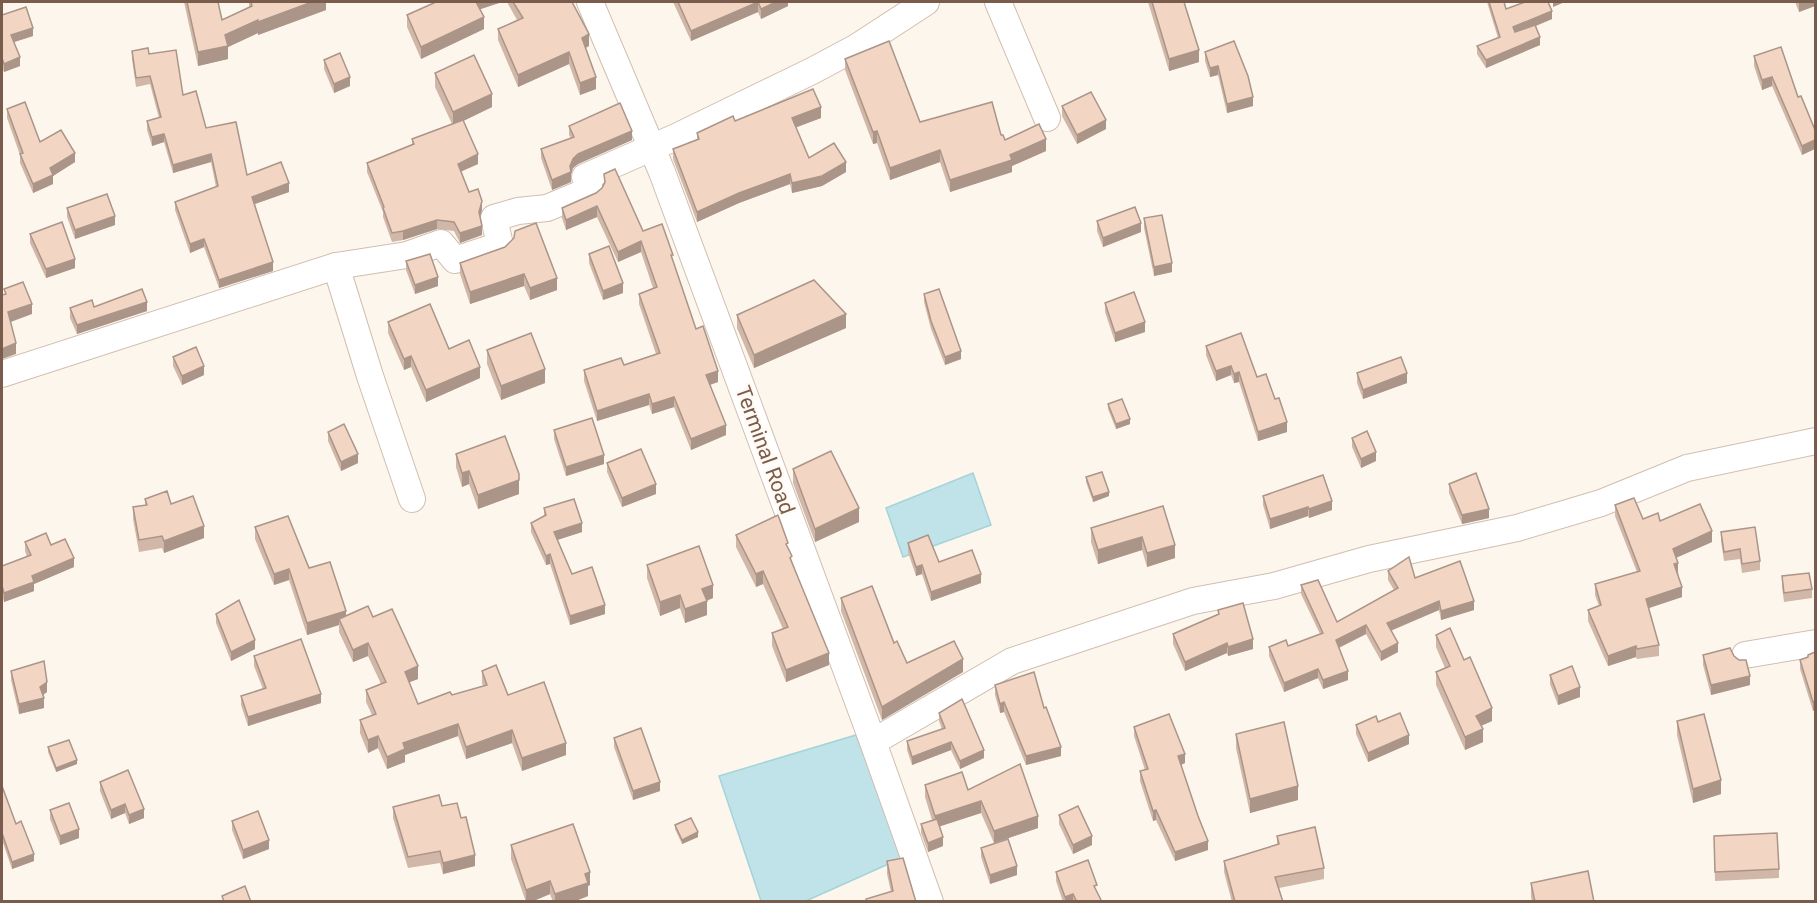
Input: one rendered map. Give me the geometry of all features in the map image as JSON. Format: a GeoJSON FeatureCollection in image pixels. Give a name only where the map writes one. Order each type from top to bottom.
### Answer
{"type":"FeatureCollection","features":[{"type":"Feature","properties":{"kind":"street","name":"Terminal Road"},"geometry":{"type":"LineString","coordinates":[[590,2],[652,147],[930,902]]}},
{"type":"Feature","properties":{"kind":"street"},"geometry":{"type":"LineString","coordinates":[[2,374],[336,266],[407,255],[441,243],[455,260],[500,245],[494,218],[518,211],[547,208],[590,190],[585,177],[652,147],[857,47],[926,2]]}},
{"type":"Feature","properties":{"kind":"street"},"geometry":{"type":"LineString","coordinates":[[998,2],[1047,118]]}},
{"type":"Feature","properties":{"kind":"street"},"geometry":{"type":"LineString","coordinates":[[336,266],[412,499]]}},
{"type":"Feature","properties":{"kind":"street"},"geometry":{"type":"LineString","coordinates":[[873,742],[1012,661],[1192,601],[1274,586],[1369,559],[1517,528],[1601,503],[1687,468],[1815,441]]}},
{"type":"Feature","properties":{"kind":"street"},"geometry":{"type":"LineString","coordinates":[[1745,656],[1815,643]]}},
{"type":"Feature","properties":{"kind":"water"},"geometry":{"type":"Polygon","coordinates":[[[973,473],[991,525],[903,557],[886,508],[973,473]]]}},
{"type":"Feature","properties":{"kind":"water"},"geometry":{"type":"Polygon","coordinates":[[[856,735],[904,857],[806,901],[761,901],[719,776],[856,735]]]}},
{"type":"Feature","properties":{"kind":"building"},"geometry":{"type":"Polygon","coordinates":[[[187,2],[218,2],[222,20],[252,6],[251,2],[312,2],[258,22],[258,20],[225,35],[228,46],[198,52],[187,2]]]}},
{"type":"Feature","properties":{"kind":"building"},"geometry":{"type":"Polygon","coordinates":[[[436,2],[476,2],[484,17],[421,47],[407,15],[436,2]]]}},
{"type":"Feature","properties":{"kind":"building"},"geometry":{"type":"Polygon","coordinates":[[[513,2],[572,2],[589,34],[582,38],[596,77],[580,83],[569,52],[518,75],[498,29],[523,18],[513,2]]]}},
{"type":"Feature","properties":{"kind":"building"},"geometry":{"type":"Polygon","coordinates":[[[678,2],[758,2],[691,31],[678,2]]]}},
{"type":"Feature","properties":{"kind":"building"},"geometry":{"type":"Polygon","coordinates":[[[758,2],[776,2],[761,9],[758,2]]]}},
{"type":"Feature","properties":{"kind":"building"},"geometry":{"type":"Polygon","coordinates":[[[1152,2],[1184,2],[1199,50],[1169,59],[1152,2]]]}},
{"type":"Feature","properties":{"kind":"building"},"geometry":{"type":"Polygon","coordinates":[[[1489,2],[1504,2],[1506,9],[1525,2],[1548,2],[1552,11],[1513,27],[1515,32],[1535,25],[1540,37],[1486,60],[1477,46],[1500,37],[1489,2]]]}},
{"type":"Feature","properties":{"kind":"building"},"geometry":{"type":"Polygon","coordinates":[[[26,7],[33,28],[11,35],[20,57],[4,64],[2,15],[26,7]]]}},
{"type":"Feature","properties":{"kind":"building"},"geometry":{"type":"Polygon","coordinates":[[[889,41],[920,122],[992,102],[1001,135],[1005,140],[1039,124],[1046,139],[1010,155],[1012,160],[950,180],[940,150],[890,168],[877,131],[873,132],[845,59],[889,41]]]}},
{"type":"Feature","properties":{"kind":"building"},"geometry":{"type":"Polygon","coordinates":[[[1234,41],[1248,76],[1253,97],[1227,104],[1218,66],[1210,68],[1205,52],[1234,41]]]}},
{"type":"Feature","properties":{"kind":"building"},"geometry":{"type":"Polygon","coordinates":[[[1781,47],[1798,97],[1801,96],[1815,130],[1815,140],[1802,146],[1772,77],[1762,80],[1754,56],[1781,47]]]}},
{"type":"Feature","properties":{"kind":"building"},"geometry":{"type":"Polygon","coordinates":[[[148,48],[149,54],[176,50],[183,95],[196,91],[206,128],[236,122],[247,175],[281,162],[289,183],[252,197],[273,262],[219,280],[204,239],[190,244],[175,202],[218,186],[211,154],[173,165],[164,134],[152,137],[147,121],[161,117],[150,76],[136,78],[132,51],[148,48]]]}},
{"type":"Feature","properties":{"kind":"building"},"geometry":{"type":"Polygon","coordinates":[[[340,53],[350,77],[334,84],[324,60],[340,53]]]}},
{"type":"Feature","properties":{"kind":"building"},"geometry":{"type":"Polygon","coordinates":[[[474,55],[492,94],[453,112],[435,73],[474,55]]]}},
{"type":"Feature","properties":{"kind":"building"},"geometry":{"type":"Polygon","coordinates":[[[813,89],[821,107],[792,118],[809,158],[834,143],[846,162],[822,176],[792,183],[790,174],[697,212],[673,149],[699,139],[697,133],[733,116],[735,121],[813,89]]]}},
{"type":"Feature","properties":{"kind":"building"},"geometry":{"type":"Polygon","coordinates":[[[1091,92],[1106,120],[1077,135],[1062,106],[1091,92]]]}},
{"type":"Feature","properties":{"kind":"building"},"geometry":{"type":"Polygon","coordinates":[[[25,102],[40,142],[61,130],[75,153],[50,168],[53,175],[33,184],[20,154],[23,153],[7,109],[25,102]]]}},
{"type":"Feature","properties":{"kind":"building"},"geometry":{"type":"Polygon","coordinates":[[[620,103],[632,131],[578,154],[570,166],[571,172],[552,180],[541,149],[574,137],[569,126],[620,103]]]}},
{"type":"Feature","properties":{"kind":"building"},"geometry":{"type":"Polygon","coordinates":[[[463,120],[478,154],[458,164],[469,192],[478,189],[482,201],[479,212],[482,226],[460,233],[454,222],[437,220],[392,233],[367,163],[414,144],[412,139],[463,120]]]}},
{"type":"Feature","properties":{"kind":"building"},"geometry":{"type":"Polygon","coordinates":[[[615,169],[643,231],[662,224],[696,329],[703,326],[718,371],[706,375],[726,425],[691,439],[674,397],[652,404],[649,394],[597,411],[584,370],[621,358],[624,365],[660,353],[639,294],[657,287],[641,241],[618,252],[597,206],[566,220],[562,208],[596,193],[605,182],[604,174],[615,169]]]}},
{"type":"Feature","properties":{"kind":"building"},"geometry":{"type":"Polygon","coordinates":[[[107,194],[115,216],[75,230],[67,208],[107,194]]]}},
{"type":"Feature","properties":{"kind":"building"},"geometry":{"type":"Polygon","coordinates":[[[1135,207],[1141,223],[1103,238],[1097,221],[1135,207]]]}},
{"type":"Feature","properties":{"kind":"building"},"geometry":{"type":"Polygon","coordinates":[[[1162,215],[1172,263],[1154,267],[1144,218],[1162,215]]]}},
{"type":"Feature","properties":{"kind":"building"},"geometry":{"type":"Polygon","coordinates":[[[62,222],[75,259],[46,269],[30,234],[62,222]]]}},
{"type":"Feature","properties":{"kind":"building"},"geometry":{"type":"Polygon","coordinates":[[[536,223],[557,278],[530,288],[524,274],[470,292],[460,263],[505,247],[514,238],[515,231],[536,223]]]}},
{"type":"Feature","properties":{"kind":"building"},"geometry":{"type":"Polygon","coordinates":[[[609,246],[623,283],[603,291],[589,254],[609,246]]]}},
{"type":"Feature","properties":{"kind":"building"},"geometry":{"type":"Polygon","coordinates":[[[430,254],[438,277],[415,285],[406,261],[430,254]]]}},
{"type":"Feature","properties":{"kind":"building"},"geometry":{"type":"Polygon","coordinates":[[[814,280],[846,314],[754,355],[737,315],[814,280]]]}},
{"type":"Feature","properties":{"kind":"building"},"geometry":{"type":"Polygon","coordinates":[[[23,282],[32,304],[8,312],[16,343],[2,349],[2,295],[6,294],[4,289],[23,282]]]}},
{"type":"Feature","properties":{"kind":"building"},"geometry":{"type":"Polygon","coordinates":[[[142,289],[147,302],[77,325],[70,308],[92,300],[94,307],[142,289]]]}},
{"type":"Feature","properties":{"kind":"building"},"geometry":{"type":"Polygon","coordinates":[[[939,289],[961,351],[945,357],[931,321],[924,294],[939,289]]]}},
{"type":"Feature","properties":{"kind":"building"},"geometry":{"type":"Polygon","coordinates":[[[1134,292],[1145,322],[1115,333],[1105,303],[1134,292]]]}},
{"type":"Feature","properties":{"kind":"building"},"geometry":{"type":"Polygon","coordinates":[[[430,304],[449,349],[469,340],[480,367],[426,390],[411,356],[404,359],[388,322],[430,304]]]}},
{"type":"Feature","properties":{"kind":"building"},"geometry":{"type":"Polygon","coordinates":[[[531,333],[545,369],[501,386],[487,350],[531,333]]]}},
{"type":"Feature","properties":{"kind":"building"},"geometry":{"type":"Polygon","coordinates":[[[1241,333],[1257,377],[1266,374],[1275,399],[1279,398],[1287,422],[1258,432],[1239,372],[1234,374],[1231,366],[1216,371],[1206,346],[1241,333]]]}},
{"type":"Feature","properties":{"kind":"building"},"geometry":{"type":"Polygon","coordinates":[[[196,347],[204,366],[182,376],[173,357],[196,347]]]}},
{"type":"Feature","properties":{"kind":"building"},"geometry":{"type":"Polygon","coordinates":[[[1401,357],[1407,373],[1363,390],[1357,373],[1401,357]]]}},
{"type":"Feature","properties":{"kind":"building"},"geometry":{"type":"Polygon","coordinates":[[[1122,399],[1130,419],[1116,424],[1108,404],[1122,399]]]}},
{"type":"Feature","properties":{"kind":"building"},"geometry":{"type":"Polygon","coordinates":[[[592,418],[604,455],[566,467],[554,430],[592,418]]]}},
{"type":"Feature","properties":{"kind":"building"},"geometry":{"type":"Polygon","coordinates":[[[344,424],[358,454],[341,462],[328,432],[344,424]]]}},
{"type":"Feature","properties":{"kind":"building"},"geometry":{"type":"Polygon","coordinates":[[[1367,431],[1376,452],[1361,459],[1352,438],[1367,431]]]}},
{"type":"Feature","properties":{"kind":"building"},"geometry":{"type":"Polygon","coordinates":[[[505,436],[519,474],[519,480],[478,495],[469,471],[462,473],[456,454],[505,436]]]}},
{"type":"Feature","properties":{"kind":"building"},"geometry":{"type":"Polygon","coordinates":[[[641,449],[656,484],[622,498],[607,463],[641,449]]]}},
{"type":"Feature","properties":{"kind":"building"},"geometry":{"type":"Polygon","coordinates":[[[831,451],[859,508],[815,529],[793,469],[831,451]]]}},
{"type":"Feature","properties":{"kind":"building"},"geometry":{"type":"Polygon","coordinates":[[[1102,472],[1109,492],[1093,497],[1086,477],[1102,472]]]}},
{"type":"Feature","properties":{"kind":"building"},"geometry":{"type":"Polygon","coordinates":[[[1476,473],[1489,509],[1462,515],[1449,484],[1476,473]]]}},
{"type":"Feature","properties":{"kind":"building"},"geometry":{"type":"Polygon","coordinates":[[[1323,475],[1332,501],[1270,519],[1263,496],[1323,475]]]}},
{"type":"Feature","properties":{"kind":"building"},"geometry":{"type":"Polygon","coordinates":[[[167,491],[171,504],[193,496],[204,526],[164,541],[162,536],[139,540],[133,507],[147,505],[145,499],[167,491]]]}},
{"type":"Feature","properties":{"kind":"building"},"geometry":{"type":"Polygon","coordinates":[[[1634,498],[1643,519],[1658,513],[1660,521],[1700,504],[1712,531],[1673,549],[1678,563],[1674,564],[1682,587],[1646,599],[1659,645],[1637,649],[1636,646],[1608,656],[1588,610],[1601,605],[1595,584],[1640,571],[1615,505],[1634,498]]]}},
{"type":"Feature","properties":{"kind":"building"},"geometry":{"type":"Polygon","coordinates":[[[574,499],[582,523],[554,532],[572,574],[592,567],[605,605],[570,616],[550,554],[546,556],[531,523],[546,515],[544,508],[574,499]]]}},
{"type":"Feature","properties":{"kind":"building"},"geometry":{"type":"Polygon","coordinates":[[[1163,506],[1175,545],[1147,553],[1142,537],[1098,550],[1091,528],[1163,506]]]}},
{"type":"Feature","properties":{"kind":"building"},"geometry":{"type":"Polygon","coordinates":[[[778,515],[788,543],[786,544],[792,556],[790,558],[829,653],[786,670],[772,633],[788,627],[763,571],[756,574],[736,535],[778,515]]]}},
{"type":"Feature","properties":{"kind":"building"},"geometry":{"type":"Polygon","coordinates":[[[288,516],[309,568],[330,562],[346,611],[307,623],[289,569],[274,574],[255,527],[288,516]]]}},
{"type":"Feature","properties":{"kind":"building"},"geometry":{"type":"Polygon","coordinates":[[[1755,527],[1760,561],[1742,564],[1740,549],[1724,552],[1721,532],[1755,527]]]}},
{"type":"Feature","properties":{"kind":"building"},"geometry":{"type":"Polygon","coordinates":[[[46,533],[51,545],[65,539],[74,558],[32,576],[34,582],[4,593],[2,566],[31,555],[25,542],[46,533]]]}},
{"type":"Feature","properties":{"kind":"building"},"geometry":{"type":"Polygon","coordinates":[[[928,535],[939,562],[972,550],[981,574],[931,592],[922,565],[916,567],[908,543],[928,535]]]}},
{"type":"Feature","properties":{"kind":"building"},"geometry":{"type":"Polygon","coordinates":[[[699,546],[713,585],[702,589],[707,601],[685,609],[680,595],[660,602],[647,565],[699,546]]]}},
{"type":"Feature","properties":{"kind":"building"},"geometry":{"type":"Polygon","coordinates":[[[1409,557],[1415,578],[1460,561],[1474,601],[1441,611],[1439,601],[1387,623],[1398,643],[1381,652],[1366,625],[1336,640],[1348,671],[1323,680],[1318,669],[1284,683],[1269,647],[1286,640],[1288,646],[1323,633],[1301,585],[1318,580],[1337,622],[1398,588],[1388,571],[1409,557]]]}},
{"type":"Feature","properties":{"kind":"building"},"geometry":{"type":"Polygon","coordinates":[[[1809,573],[1812,589],[1784,593],[1782,576],[1809,573]]]}},
{"type":"Feature","properties":{"kind":"building"},"geometry":{"type":"Polygon","coordinates":[[[872,586],[894,643],[897,641],[907,663],[954,641],[963,659],[882,707],[841,598],[872,586]]]}},
{"type":"Feature","properties":{"kind":"building"},"geometry":{"type":"Polygon","coordinates":[[[239,600],[255,640],[231,652],[216,614],[239,600]]]}},
{"type":"Feature","properties":{"kind":"building"},"geometry":{"type":"Polygon","coordinates":[[[1243,603],[1253,639],[1228,647],[1227,643],[1185,662],[1173,634],[1219,614],[1218,610],[1243,603]]]}},
{"type":"Feature","properties":{"kind":"building"},"geometry":{"type":"Polygon","coordinates":[[[368,606],[373,617],[392,609],[418,666],[405,672],[418,704],[450,692],[452,695],[487,685],[482,671],[496,665],[508,695],[544,682],[566,743],[522,758],[512,730],[466,747],[458,724],[403,743],[405,749],[387,757],[378,736],[368,740],[360,720],[376,714],[366,690],[386,682],[368,643],[353,650],[339,619],[368,606]]]}},
{"type":"Feature","properties":{"kind":"building"},"geometry":{"type":"Polygon","coordinates":[[[1450,628],[1464,660],[1470,657],[1492,708],[1476,716],[1483,729],[1465,737],[1436,672],[1450,666],[1436,635],[1450,628]]]}},
{"type":"Feature","properties":{"kind":"building"},"geometry":{"type":"Polygon","coordinates":[[[301,639],[321,694],[248,717],[241,696],[266,688],[254,656],[301,639]]]}},
{"type":"Feature","properties":{"kind":"building"},"geometry":{"type":"Polygon","coordinates":[[[1730,648],[1739,660],[1746,660],[1750,676],[1711,685],[1703,655],[1730,648]]]}},
{"type":"Feature","properties":{"kind":"building"},"geometry":{"type":"Polygon","coordinates":[[[1815,652],[1815,701],[1813,702],[1800,660],[1815,652]]]}},
{"type":"Feature","properties":{"kind":"building"},"geometry":{"type":"Polygon","coordinates":[[[44,661],[47,682],[40,687],[44,698],[19,704],[11,671],[44,661]]]}},
{"type":"Feature","properties":{"kind":"building"},"geometry":{"type":"Polygon","coordinates":[[[1572,666],[1580,687],[1558,696],[1550,675],[1572,666]]]}},
{"type":"Feature","properties":{"kind":"building"},"geometry":{"type":"Polygon","coordinates":[[[1034,672],[1044,708],[1046,707],[1061,747],[1026,756],[1004,702],[1000,704],[995,685],[1034,672]]]}},
{"type":"Feature","properties":{"kind":"building"},"geometry":{"type":"Polygon","coordinates":[[[962,699],[984,750],[960,761],[951,742],[912,757],[907,741],[945,728],[939,713],[962,699]]]}},
{"type":"Feature","properties":{"kind":"building"},"geometry":{"type":"Polygon","coordinates":[[[1400,713],[1409,735],[1368,753],[1356,725],[1376,716],[1378,722],[1400,713]]]}},
{"type":"Feature","properties":{"kind":"building"},"geometry":{"type":"Polygon","coordinates":[[[1169,714],[1185,754],[1178,756],[1208,841],[1175,852],[1156,810],[1153,811],[1140,771],[1148,769],[1134,727],[1169,714]]]}},
{"type":"Feature","properties":{"kind":"building"},"geometry":{"type":"Polygon","coordinates":[[[1704,714],[1721,780],[1693,789],[1677,721],[1704,714]]]}},
{"type":"Feature","properties":{"kind":"building"},"geometry":{"type":"Polygon","coordinates":[[[1284,722],[1298,786],[1250,799],[1236,734],[1284,722]]]}},
{"type":"Feature","properties":{"kind":"building"},"geometry":{"type":"Polygon","coordinates":[[[641,728],[660,782],[633,791],[614,738],[641,728]]]}},
{"type":"Feature","properties":{"kind":"building"},"geometry":{"type":"Polygon","coordinates":[[[69,740],[77,760],[56,768],[48,747],[69,740]]]}},
{"type":"Feature","properties":{"kind":"building"},"geometry":{"type":"Polygon","coordinates":[[[1020,764],[1038,816],[994,831],[981,801],[935,816],[925,785],[962,772],[968,790],[1020,764]]]}},
{"type":"Feature","properties":{"kind":"building"},"geometry":{"type":"Polygon","coordinates":[[[128,770],[144,809],[129,815],[125,804],[111,810],[100,782],[128,770]]]}},
{"type":"Feature","properties":{"kind":"building"},"geometry":{"type":"Polygon","coordinates":[[[2,786],[16,824],[21,821],[34,854],[12,862],[2,833],[2,786]]]}},
{"type":"Feature","properties":{"kind":"building"},"geometry":{"type":"Polygon","coordinates":[[[439,795],[442,806],[457,803],[461,818],[466,817],[475,855],[443,863],[440,851],[408,857],[393,807],[439,795]]]}},
{"type":"Feature","properties":{"kind":"building"},"geometry":{"type":"Polygon","coordinates":[[[69,803],[79,829],[60,836],[50,810],[69,803]]]}},
{"type":"Feature","properties":{"kind":"building"},"geometry":{"type":"Polygon","coordinates":[[[1078,806],[1092,836],[1073,845],[1059,815],[1078,806]]]}},
{"type":"Feature","properties":{"kind":"building"},"geometry":{"type":"Polygon","coordinates":[[[258,811],[269,840],[243,850],[232,821],[258,811]]]}},
{"type":"Feature","properties":{"kind":"building"},"geometry":{"type":"Polygon","coordinates":[[[691,818],[698,832],[682,840],[675,825],[691,818]]]}},
{"type":"Feature","properties":{"kind":"building"},"geometry":{"type":"Polygon","coordinates":[[[937,819],[943,837],[928,843],[921,824],[937,819]]]}},
{"type":"Feature","properties":{"kind":"building"},"geometry":{"type":"Polygon","coordinates":[[[573,824],[590,872],[585,874],[588,883],[555,894],[550,881],[526,890],[511,845],[573,824]]]}},
{"type":"Feature","properties":{"kind":"building"},"geometry":{"type":"Polygon","coordinates":[[[1315,827],[1324,868],[1275,877],[1283,902],[1235,902],[1224,861],[1279,844],[1277,836],[1315,827]]]}},
{"type":"Feature","properties":{"kind":"building"},"geometry":{"type":"Polygon","coordinates":[[[1777,833],[1779,869],[1715,872],[1714,836],[1777,833]]]}},
{"type":"Feature","properties":{"kind":"building"},"geometry":{"type":"Polygon","coordinates":[[[1008,839],[1017,866],[990,875],[981,848],[1008,839]]]}},
{"type":"Feature","properties":{"kind":"building"},"geometry":{"type":"Polygon","coordinates":[[[903,858],[916,902],[866,902],[866,899],[893,891],[887,861],[903,858]]]}},
{"type":"Feature","properties":{"kind":"building"},"geometry":{"type":"Polygon","coordinates":[[[1088,860],[1097,885],[1094,886],[1102,902],[1077,902],[1073,894],[1065,897],[1056,872],[1088,860]]]}},
{"type":"Feature","properties":{"kind":"building"},"geometry":{"type":"Polygon","coordinates":[[[1588,871],[1594,902],[1535,902],[1531,883],[1588,871]]]}},
{"type":"Feature","properties":{"kind":"building"},"geometry":{"type":"Polygon","coordinates":[[[245,886],[251,902],[224,902],[222,896],[245,886]]]}}]}
